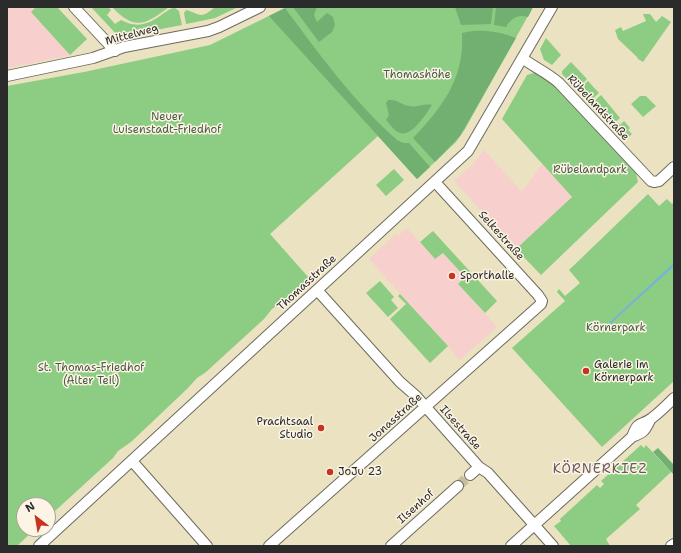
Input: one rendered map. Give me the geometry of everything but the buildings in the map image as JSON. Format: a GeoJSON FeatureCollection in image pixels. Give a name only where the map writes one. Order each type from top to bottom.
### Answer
{"type":"FeatureCollection","features":[{"type":"Feature","properties":{"kind":"street"},"geometry":{"type":"LineString","coordinates":[[74,7],[115,51]]}},
{"type":"Feature","properties":{"kind":"street","name":"Mittelweg"},"geometry":{"type":"LineString","coordinates":[[7,76],[94,58],[131,46],[214,29],[260,7]]}},
{"type":"Feature","properties":{"kind":"street","name":"Thomasstraße"},"geometry":{"type":"LineString","coordinates":[[39,546],[465,154],[474,143],[552,7]]}},
{"type":"Feature","properties":{"kind":"street","name":"Rübelandstraße"},"geometry":{"type":"LineString","coordinates":[[522,58],[559,83],[651,181],[659,181],[674,167]]}},
{"type":"Feature","properties":{"kind":"street","name":"Selkestraße"},"geometry":{"type":"LineString","coordinates":[[435,182],[538,295],[542,301],[542,304],[538,307]]}},
{"type":"Feature","properties":{"kind":"street","name":"Ilsestraße"},"geometry":{"type":"LineString","coordinates":[[317,290],[400,382],[426,407],[479,467],[488,473],[553,546]]}},
{"type":"Feature","properties":{"kind":"street","name":"Jonasstraße"},"geometry":{"type":"LineString","coordinates":[[269,546],[538,307]]}},
{"type":"Feature","properties":{"kind":"street"},"geometry":{"type":"LineString","coordinates":[[511,546],[632,436],[638,425],[650,420],[674,398]]}},
{"type":"Feature","properties":{"kind":"street"},"geometry":{"type":"LineString","coordinates":[[132,461],[207,546]]}},
{"type":"Feature","properties":{"kind":"street"},"geometry":{"type":"LineString","coordinates":[[470,475],[479,467]]}},
{"type":"Feature","properties":{"kind":"street","name":"Ilsenhof"},"geometry":{"type":"LineString","coordinates":[[390,546],[458,486]]}},
{"type":"Feature","properties":{"kind":"shaded area"},"geometry":{"type":"Polygon","coordinates":[[[7,7],[57,7],[87,39],[67,56],[7,68],[7,7]]]}},
{"type":"Feature","properties":{"kind":"shaded area"},"geometry":{"type":"Polygon","coordinates":[[[484,150],[522,192],[542,164],[572,197],[516,249],[454,181],[473,164],[484,150]]]}},
{"type":"Feature","properties":{"kind":"shaded area"},"geometry":{"type":"Polygon","coordinates":[[[407,228],[435,259],[443,253],[465,277],[458,284],[497,327],[460,360],[369,259],[396,234],[398,236],[407,228]]]}},
{"type":"Feature","properties":{"kind":"green space"},"geometry":{"type":"Polygon","coordinates":[[[36,7],[57,7],[87,39],[70,55],[31,12],[36,7]]]}},
{"type":"Feature","properties":{"kind":"green space"},"geometry":{"type":"Polygon","coordinates":[[[91,7],[108,7],[111,10],[107,15],[115,24],[121,20],[138,25],[154,20],[170,9],[175,8],[179,11],[182,25],[119,37],[91,7]]]}},
{"type":"Feature","properties":{"kind":"green space"},"geometry":{"type":"Polygon","coordinates":[[[112,7],[169,7],[153,18],[140,23],[127,20],[112,7]]]}},
{"type":"Feature","properties":{"kind":"green space"},"geometry":{"type":"Polygon","coordinates":[[[215,7],[238,7],[215,18],[186,24],[184,13],[186,10],[203,15],[215,7]]]}},
{"type":"Feature","properties":{"kind":"green space"},"geometry":{"type":"Polygon","coordinates":[[[287,7],[533,7],[465,129],[456,142],[417,179],[378,136],[270,234],[309,278],[272,309],[264,319],[206,372],[197,378],[131,442],[118,451],[113,458],[56,510],[56,497],[16,497],[16,537],[27,537],[17,546],[7,546],[7,86],[84,72],[210,45],[287,7]]]}},
{"type":"Feature","properties":{"kind":"green space"},"geometry":{"type":"Polygon","coordinates":[[[293,7],[317,7],[314,15],[317,22],[327,13],[333,17],[335,25],[332,32],[319,42],[293,7]]]}},
{"type":"Feature","properties":{"kind":"green space"},"geometry":{"type":"Polygon","coordinates":[[[455,7],[493,7],[491,24],[461,25],[455,7]]]}},
{"type":"Feature","properties":{"kind":"green space"},"geometry":{"type":"Polygon","coordinates":[[[496,7],[533,7],[528,17],[521,16],[515,18],[506,27],[494,25],[496,7]]]}},
{"type":"Feature","properties":{"kind":"green space"},"geometry":{"type":"Polygon","coordinates":[[[285,8],[324,60],[366,110],[397,140],[403,143],[409,143],[430,167],[417,179],[269,16],[285,8]]]}},
{"type":"Feature","properties":{"kind":"green space"},"geometry":{"type":"Polygon","coordinates":[[[643,14],[650,14],[656,22],[662,16],[671,22],[643,62],[618,39],[615,30],[621,27],[623,31],[646,21],[643,14]]]}},
{"type":"Feature","properties":{"kind":"green space"},"geometry":{"type":"Polygon","coordinates":[[[472,31],[494,32],[516,38],[460,136],[435,162],[413,138],[434,115],[450,90],[460,64],[462,33],[472,31]]]}},
{"type":"Feature","properties":{"kind":"green space"},"geometry":{"type":"Polygon","coordinates":[[[546,38],[561,55],[552,65],[544,60],[540,49],[546,38]]]}},
{"type":"Feature","properties":{"kind":"green space"},"geometry":{"type":"Polygon","coordinates":[[[571,62],[587,79],[577,89],[562,74],[562,71],[571,62]]]}},
{"type":"Feature","properties":{"kind":"green space","name":"Rübelandpark"},"geometry":{"type":"Polygon","coordinates":[[[537,72],[556,86],[636,173],[638,182],[541,275],[516,249],[572,197],[502,119],[527,75],[537,72]]]}},
{"type":"Feature","properties":{"kind":"green space"},"geometry":{"type":"Polygon","coordinates":[[[588,81],[599,93],[589,102],[578,90],[588,81]]]}},
{"type":"Feature","properties":{"kind":"green space"},"geometry":{"type":"Polygon","coordinates":[[[601,95],[620,118],[611,126],[591,104],[601,95]]]}},
{"type":"Feature","properties":{"kind":"green space"},"geometry":{"type":"Polygon","coordinates":[[[640,96],[646,96],[656,106],[643,117],[631,104],[640,96]]]}},
{"type":"Feature","properties":{"kind":"green space"},"geometry":{"type":"Polygon","coordinates":[[[388,100],[394,100],[412,106],[432,105],[414,128],[409,132],[400,133],[386,120],[389,115],[386,103],[388,100]]]}},
{"type":"Feature","properties":{"kind":"green space"},"geometry":{"type":"Polygon","coordinates":[[[624,121],[630,128],[628,130],[632,134],[625,140],[613,128],[619,123],[620,125],[624,121]]]}},
{"type":"Feature","properties":{"kind":"green space"},"geometry":{"type":"Polygon","coordinates":[[[394,169],[404,180],[386,196],[376,185],[394,169]]]}},
{"type":"Feature","properties":{"kind":"green space","name":"Körnerpark"},"geometry":{"type":"Polygon","coordinates":[[[648,194],[659,206],[667,199],[672,204],[674,202],[674,381],[602,447],[512,348],[565,301],[557,292],[559,289],[565,296],[580,283],[569,270],[648,194]]]}},
{"type":"Feature","properties":{"kind":"green space"},"geometry":{"type":"Polygon","coordinates":[[[433,231],[497,301],[485,313],[458,284],[465,277],[443,253],[435,259],[420,242],[433,231]]]}},
{"type":"Feature","properties":{"kind":"green space"},"geometry":{"type":"Polygon","coordinates":[[[380,281],[394,297],[391,300],[398,308],[388,317],[366,293],[380,281]]]}},
{"type":"Feature","properties":{"kind":"green space"},"geometry":{"type":"Polygon","coordinates":[[[400,294],[448,346],[430,363],[390,319],[406,304],[398,296],[400,294]]]}},
{"type":"Feature","properties":{"kind":"green space"},"geometry":{"type":"Polygon","coordinates":[[[641,445],[644,448],[646,445],[671,472],[636,505],[640,509],[606,539],[610,546],[571,546],[554,526],[561,521],[560,519],[597,485],[600,488],[604,484],[601,481],[641,445]]]}},
{"type":"Feature","properties":{"kind":"green space"},"geometry":{"type":"Polygon","coordinates":[[[658,448],[674,465],[674,475],[653,452],[658,448]]]}},
{"type":"Feature","properties":{"kind":"water"},"geometry":{"type":"Polygon","coordinates":[[[674,263],[674,266],[610,324],[609,323],[674,263]]]}},
{"type":"Feature","properties":{"kind":"tunnel"},"geometry":{"type":"LineString","coordinates":[[458,486],[470,475]]}},
{"type":"Feature","properties":{"kind":"place","name":"Sporthalle"},"geometry":{"type":"Point","coordinates":[452,276]}},
{"type":"Feature","properties":{"kind":"place","name":"Galerie im Körnerpark"},"geometry":{"type":"Point","coordinates":[586,371]}},
{"type":"Feature","properties":{"kind":"place","name":"Prachtsaal Studio"},"geometry":{"type":"Point","coordinates":[321,428]}},
{"type":"Feature","properties":{"kind":"place","name":"JoJu 23"},"geometry":{"type":"Point","coordinates":[330,472]}},
{"type":"Feature","properties":{"kind":"district","name":"KÖRNERKIEZ"},"geometry":{"type":"Point","coordinates":[600,470]}},
{"type":"Feature","properties":{"kind":"park label","name":"Thomashöhe"},"geometry":{"type":"Point","coordinates":[417,75]}},
{"type":"Feature","properties":{"kind":"park label","name":"Neuer Luisenstadt-Friedhof"},"geometry":{"type":"Point","coordinates":[167,123]}},
{"type":"Feature","properties":{"kind":"park label","name":"St. Thomas-Friedhof (Alter Teil)"},"geometry":{"type":"Point","coordinates":[91,374]}}]}
